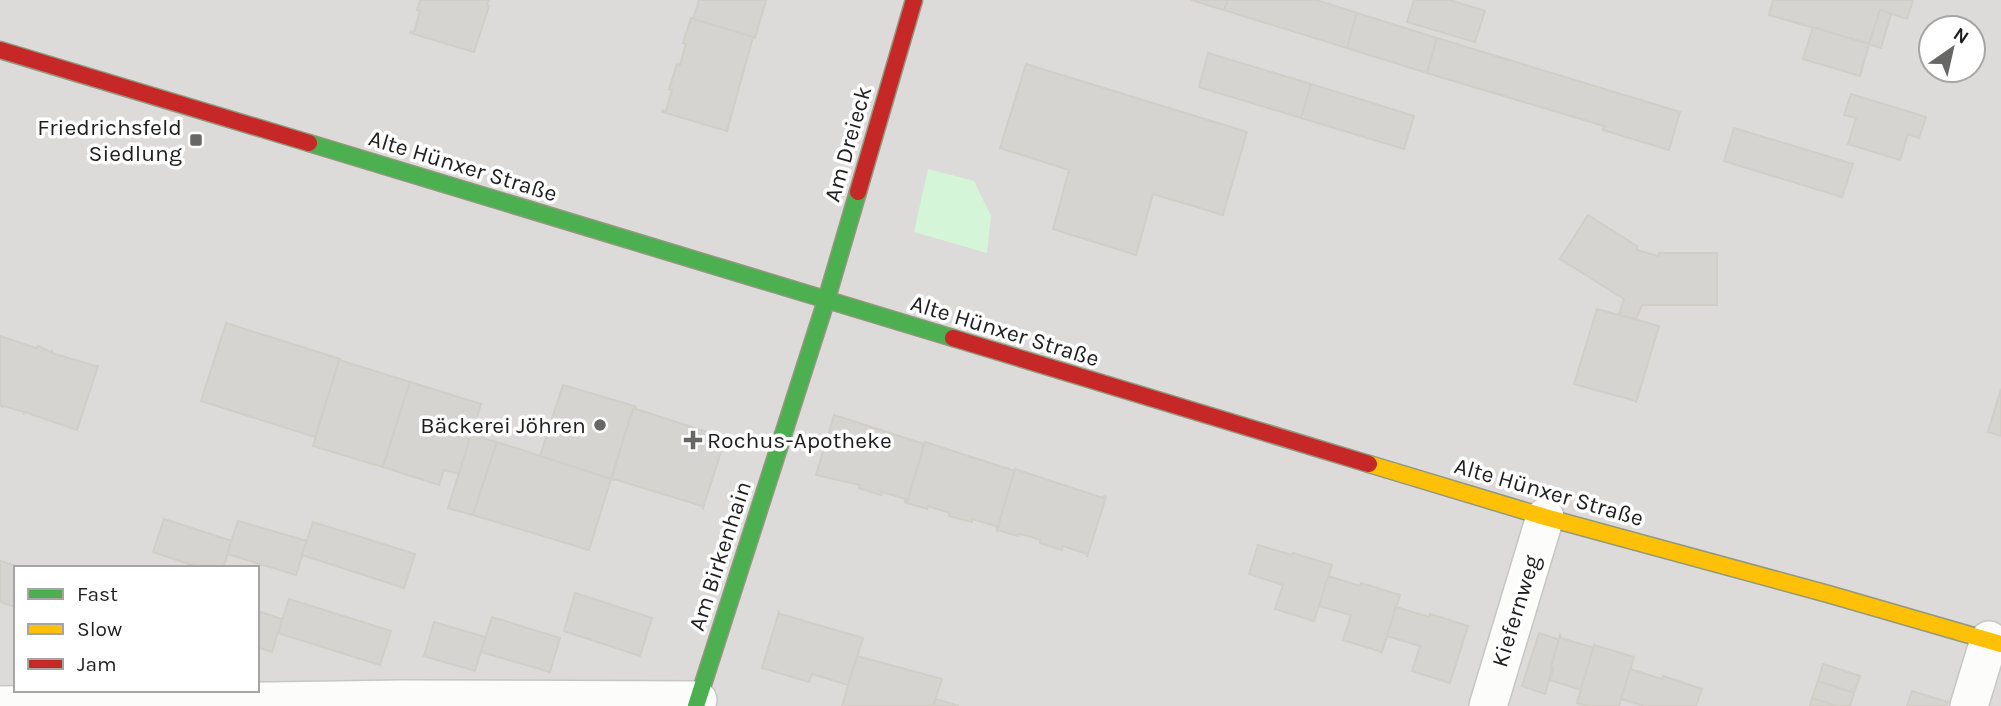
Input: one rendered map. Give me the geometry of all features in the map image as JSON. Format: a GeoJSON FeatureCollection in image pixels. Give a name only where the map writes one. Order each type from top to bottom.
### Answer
{"type":"FeatureCollection","features":[{"type":"Feature","properties":{"kind":"street","name":"Am Dreieck"},"geometry":{"type":"LineString","coordinates":[[826,301],[914,0]]}},
{"type":"Feature","properties":{"kind":"street","name":"Alte Hünxer Straße"},"geometry":{"type":"LineString","coordinates":[[0,50],[1545,517],[1995,642]]}},
{"type":"Feature","properties":{"kind":"street","name":"Am Birkenhain"},"geometry":{"type":"LineString","coordinates":[[697,703],[826,301]]}},
{"type":"Feature","properties":{"kind":"street","name":"Kiefernweg"},"geometry":{"type":"LineString","coordinates":[[1488,706],[1545,517]]}},
{"type":"Feature","properties":{"kind":"street"},"geometry":{"type":"LineString","coordinates":[[1969,706],[1995,642]]}},
{"type":"Feature","properties":{"kind":"street"},"geometry":{"type":"LineString","coordinates":[[0,705],[403,699],[697,703]]}},
{"type":"Feature","properties":{"kind":"shaded area"},"geometry":{"type":"Polygon","coordinates":[[[0,0],[2001,0],[2001,706],[0,706],[0,0]]]}},
{"type":"Feature","properties":{"kind":"green space"},"geometry":{"type":"Polygon","coordinates":[[[928,169],[974,181],[991,216],[987,253],[914,232],[928,169]]]}},
{"type":"Feature","properties":{"kind":"building"},"geometry":{"type":"Polygon","coordinates":[[[420,0],[489,0],[474,52],[410,33],[414,32],[420,0]]]}},
{"type":"Feature","properties":{"kind":"building"},"geometry":{"type":"Polygon","coordinates":[[[699,0],[766,0],[755,38],[693,19],[699,0]]]}},
{"type":"Feature","properties":{"kind":"building"},"geometry":{"type":"Polygon","coordinates":[[[1191,0],[1228,0],[1224,10],[1191,0]]]}},
{"type":"Feature","properties":{"kind":"building"},"geometry":{"type":"Polygon","coordinates":[[[1228,0],[1316,0],[1357,13],[1347,48],[1224,10],[1228,0]]]}},
{"type":"Feature","properties":{"kind":"building"},"geometry":{"type":"Polygon","coordinates":[[[1414,0],[1450,0],[1485,11],[1475,42],[1407,22],[1414,0]]]}},
{"type":"Feature","properties":{"kind":"building"},"geometry":{"type":"Polygon","coordinates":[[[1773,0],[1913,0],[1907,19],[1880,10],[1869,44],[1769,15],[1773,0]]]}},
{"type":"Feature","properties":{"kind":"building"},"geometry":{"type":"Polygon","coordinates":[[[1880,10],[1891,14],[1881,48],[1869,44],[1880,10]]]}},
{"type":"Feature","properties":{"kind":"building"},"geometry":{"type":"Polygon","coordinates":[[[1357,13],[1437,38],[1427,73],[1347,48],[1357,13]]]}},
{"type":"Feature","properties":{"kind":"building"},"geometry":{"type":"Polygon","coordinates":[[[691,18],[753,37],[727,131],[662,112],[666,111],[672,90],[669,89],[677,64],[680,65],[691,18]]]}},
{"type":"Feature","properties":{"kind":"building"},"geometry":{"type":"Polygon","coordinates":[[[1813,27],[1869,44],[1860,76],[1803,59],[1813,27]]]}},
{"type":"Feature","properties":{"kind":"building"},"geometry":{"type":"Polygon","coordinates":[[[1437,38],[1680,112],[1669,150],[1603,130],[1604,126],[1427,73],[1437,38]]]}},
{"type":"Feature","properties":{"kind":"building"},"geometry":{"type":"Polygon","coordinates":[[[1208,53],[1311,84],[1301,118],[1199,87],[1208,53]]]}},
{"type":"Feature","properties":{"kind":"building"},"geometry":{"type":"Polygon","coordinates":[[[1026,64],[1247,132],[1223,215],[1153,194],[1136,255],[1053,229],[1069,170],[1000,148],[1026,64]]]}},
{"type":"Feature","properties":{"kind":"building"},"geometry":{"type":"Polygon","coordinates":[[[1311,84],[1414,116],[1404,149],[1301,118],[1311,84]]]}},
{"type":"Feature","properties":{"kind":"building"},"geometry":{"type":"Polygon","coordinates":[[[1851,94],[1926,117],[1919,138],[1908,134],[1900,160],[1848,144],[1856,118],[1844,115],[1851,94]]]}},
{"type":"Feature","properties":{"kind":"building"},"geometry":{"type":"Polygon","coordinates":[[[1734,128],[1853,164],[1842,197],[1724,161],[1734,128]]]}},
{"type":"Feature","properties":{"kind":"building"},"geometry":{"type":"Polygon","coordinates":[[[1588,215],[1637,246],[1637,250],[1658,256],[1659,253],[1717,253],[1717,305],[1642,305],[1636,319],[1619,315],[1624,299],[1560,259],[1588,215]]]}},
{"type":"Feature","properties":{"kind":"building"},"geometry":{"type":"Polygon","coordinates":[[[1597,309],[1659,326],[1636,403],[1574,384],[1597,309]]]}},
{"type":"Feature","properties":{"kind":"building"},"geometry":{"type":"Polygon","coordinates":[[[226,323],[340,359],[315,437],[201,401],[226,323]]]}},
{"type":"Feature","properties":{"kind":"building"},"geometry":{"type":"Polygon","coordinates":[[[0,336],[98,366],[77,430],[0,405],[0,336]]]}},
{"type":"Feature","properties":{"kind":"building"},"geometry":{"type":"Polygon","coordinates":[[[339,360],[410,382],[383,467],[313,446],[339,360]]]}},
{"type":"Feature","properties":{"kind":"building"},"geometry":{"type":"Polygon","coordinates":[[[410,382],[481,404],[459,474],[444,470],[439,485],[383,467],[410,382]]]}},
{"type":"Feature","properties":{"kind":"building"},"geometry":{"type":"Polygon","coordinates":[[[563,385],[634,406],[611,479],[540,456],[563,385]]]}},
{"type":"Feature","properties":{"kind":"building"},"geometry":{"type":"Polygon","coordinates":[[[2001,389],[2001,436],[1988,432],[2001,389]]]}},
{"type":"Feature","properties":{"kind":"building"},"geometry":{"type":"Polygon","coordinates":[[[634,406],[636,409],[726,436],[703,508],[611,480],[634,406]]]}},
{"type":"Feature","properties":{"kind":"building"},"geometry":{"type":"Polygon","coordinates":[[[834,415],[924,444],[907,503],[906,499],[882,492],[881,495],[859,488],[860,485],[816,475],[834,415]]]}},
{"type":"Feature","properties":{"kind":"building"},"geometry":{"type":"Polygon","coordinates":[[[471,435],[497,442],[473,515],[448,508],[471,435]]]}},
{"type":"Feature","properties":{"kind":"building"},"geometry":{"type":"Polygon","coordinates":[[[497,442],[611,479],[589,550],[473,515],[497,442]]]}},
{"type":"Feature","properties":{"kind":"building"},"geometry":{"type":"Polygon","coordinates":[[[925,442],[1015,471],[997,530],[996,526],[949,516],[950,513],[928,506],[927,509],[907,503],[925,442]]]}},
{"type":"Feature","properties":{"kind":"building"},"geometry":{"type":"Polygon","coordinates":[[[1015,469],[1106,497],[1087,557],[1087,554],[1063,546],[1062,550],[1040,543],[1040,540],[1029,536],[997,530],[1015,469]]]}},
{"type":"Feature","properties":{"kind":"building"},"geometry":{"type":"Polygon","coordinates":[[[164,519],[232,541],[224,566],[195,566],[153,552],[164,519]]]}},
{"type":"Feature","properties":{"kind":"building"},"geometry":{"type":"Polygon","coordinates":[[[238,521],[307,541],[296,575],[227,554],[238,521]]]}},
{"type":"Feature","properties":{"kind":"building"},"geometry":{"type":"Polygon","coordinates":[[[313,522],[415,554],[404,588],[302,555],[313,522]]]}},
{"type":"Feature","properties":{"kind":"building"},"geometry":{"type":"Polygon","coordinates":[[[1258,545],[1332,565],[1314,621],[1275,609],[1283,585],[1249,574],[1258,545]]]}},
{"type":"Feature","properties":{"kind":"building"},"geometry":{"type":"Polygon","coordinates":[[[0,561],[16,566],[14,566],[14,606],[0,602],[0,561]]]}},
{"type":"Feature","properties":{"kind":"building"},"geometry":{"type":"Polygon","coordinates":[[[1328,576],[1400,595],[1382,652],[1343,640],[1351,615],[1319,606],[1328,576]]]}},
{"type":"Feature","properties":{"kind":"building"},"geometry":{"type":"Polygon","coordinates":[[[575,593],[652,618],[640,656],[564,631],[575,593]]]}},
{"type":"Feature","properties":{"kind":"building"},"geometry":{"type":"Polygon","coordinates":[[[289,599],[391,631],[380,665],[278,633],[289,599]]]}},
{"type":"Feature","properties":{"kind":"building"},"geometry":{"type":"Polygon","coordinates":[[[1396,607],[1468,626],[1450,683],[1412,671],[1420,646],[1387,636],[1396,607]]]}},
{"type":"Feature","properties":{"kind":"building"},"geometry":{"type":"Polygon","coordinates":[[[259,612],[282,619],[272,652],[259,648],[259,612]]]}},
{"type":"Feature","properties":{"kind":"building"},"geometry":{"type":"Polygon","coordinates":[[[779,612],[863,638],[848,685],[812,674],[809,682],[762,668],[779,612]]]}},
{"type":"Feature","properties":{"kind":"building"},"geometry":{"type":"Polygon","coordinates":[[[492,617],[560,638],[550,672],[481,652],[492,617]]]}},
{"type":"Feature","properties":{"kind":"building"},"geometry":{"type":"Polygon","coordinates":[[[434,622],[485,637],[475,671],[424,656],[434,622]]]}},
{"type":"Feature","properties":{"kind":"building"},"geometry":{"type":"Polygon","coordinates":[[[1539,633],[1560,640],[1545,694],[1522,686],[1539,633]]]}},
{"type":"Feature","properties":{"kind":"building"},"geometry":{"type":"Polygon","coordinates":[[[1560,635],[1561,638],[1594,648],[1581,690],[1550,680],[1560,635]]]}},
{"type":"Feature","properties":{"kind":"building"},"geometry":{"type":"Polygon","coordinates":[[[1594,645],[1634,657],[1619,706],[1588,706],[1577,703],[1594,645]]]}},
{"type":"Feature","properties":{"kind":"building"},"geometry":{"type":"Polygon","coordinates":[[[857,656],[942,679],[933,706],[842,706],[857,656]]]}},
{"type":"Feature","properties":{"kind":"building"},"geometry":{"type":"Polygon","coordinates":[[[1823,664],[1860,676],[1854,693],[1818,681],[1823,664]]]}},
{"type":"Feature","properties":{"kind":"building"},"geometry":{"type":"Polygon","coordinates":[[[1630,669],[1702,689],[1696,706],[1645,706],[1621,699],[1630,669]]]}},
{"type":"Feature","properties":{"kind":"building"},"geometry":{"type":"Polygon","coordinates":[[[1818,681],[1854,693],[1850,706],[1837,706],[1812,698],[1818,681]]]}},
{"type":"Feature","properties":{"kind":"building"},"geometry":{"type":"Polygon","coordinates":[[[1912,691],[1948,702],[1946,706],[1907,706],[1912,691]]]}},
{"type":"Feature","properties":{"kind":"building"},"geometry":{"type":"Polygon","coordinates":[[[1812,698],[1837,706],[1810,706],[1812,698]]]}},
{"type":"Feature","properties":{"kind":"building"},"geometry":{"type":"Polygon","coordinates":[[[936,699],[959,706],[933,706],[936,699]]]}},
{"type":"Feature","properties":{"kind":"traffic: fast"},"geometry":{"type":"LineString","coordinates":[[309,143],[953,338]]}},
{"type":"Feature","properties":{"kind":"traffic: fast"},"geometry":{"type":"LineString","coordinates":[[696,706],[826,301],[858,192]]}},
{"type":"Feature","properties":{"kind":"traffic: slow"},"geometry":{"type":"LineString","coordinates":[[1369,464],[1545,517],[2001,644]]}},
{"type":"Feature","properties":{"kind":"traffic: jam"},"geometry":{"type":"LineString","coordinates":[[858,192],[914,0]]}},
{"type":"Feature","properties":{"kind":"traffic: jam"},"geometry":{"type":"LineString","coordinates":[[0,50],[309,143]]}},
{"type":"Feature","properties":{"kind":"traffic: jam"},"geometry":{"type":"LineString","coordinates":[[953,338],[1369,464]]}},
{"type":"Feature","properties":{"kind":"place","name":"Friedrichsfeld Siedlung"},"geometry":{"type":"Point","coordinates":[196,140]}},
{"type":"Feature","properties":{"kind":"place","name":"Bäckerei Jöhren"},"geometry":{"type":"Point","coordinates":[600,425]}},
{"type":"Feature","properties":{"kind":"place","name":"Rochus-Apotheke"},"geometry":{"type":"Point","coordinates":[693,440]}}]}
